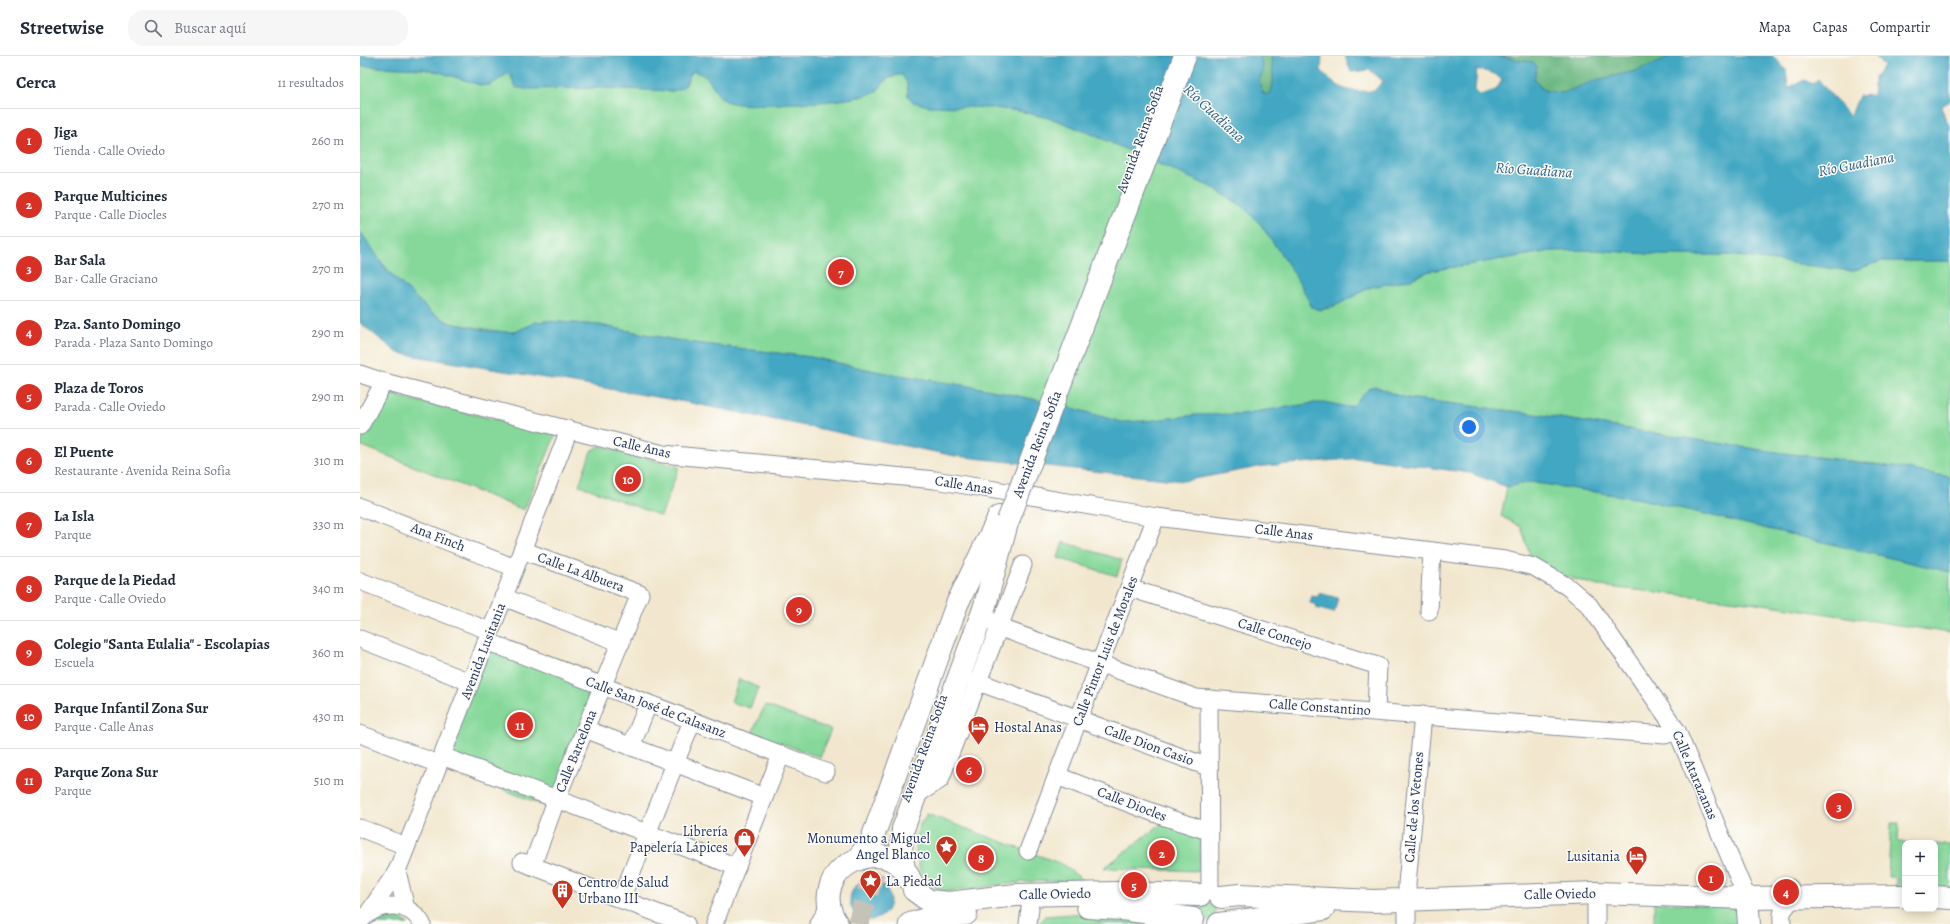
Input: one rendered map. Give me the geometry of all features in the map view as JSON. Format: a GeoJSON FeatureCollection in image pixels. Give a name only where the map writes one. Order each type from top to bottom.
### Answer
{"type":"FeatureCollection","features":[{"type":"Feature","properties":{"kind":"main road","name":"Avenida Reina Sofía"},"geometry":{"type":"LineString","coordinates":[[889,833],[1171,56]]}},
{"type":"Feature","properties":{"kind":"main road","name":"Avenida Reina Sofía"},"geometry":{"type":"LineString","coordinates":[[1003,519],[1185,56]]}},
{"type":"Feature","properties":{"kind":"main road"},"geometry":{"type":"LineString","coordinates":[[904,870],[901,850],[903,829],[984,609],[1003,519]]}},
{"type":"Feature","properties":{"kind":"main road"},"geometry":{"type":"LineString","coordinates":[[858,858],[871,842],[957,604],[1003,519]]}},
{"type":"Feature","properties":{"kind":"main road"},"geometry":{"type":"LineString","coordinates":[[828,918],[829,893],[832,882],[839,871],[848,863],[858,858],[871,856],[883,857],[894,862],[904,870],[910,879],[914,890],[915,902],[912,915],[906,924]]}},
{"type":"Feature","properties":{"kind":"main road","name":"Calle Oviedo"},"geometry":{"type":"LineString","coordinates":[[914,890],[929,900],[949,903],[1016,895],[1117,893],[1240,895],[1374,901],[1596,893],[1741,895],[1792,898],[1902,896]]}},
{"type":"Feature","properties":{"kind":"main road"},"geometry":{"type":"LineString","coordinates":[[1196,922],[1190,908],[1195,898],[1210,895],[1224,902],[1225,914],[1219,924]]}},
{"type":"Feature","properties":{"kind":"main road"},"geometry":{"type":"LineString","coordinates":[[1741,895],[1749,924]]}},
{"type":"Feature","properties":{"kind":"main road"},"geometry":{"type":"LineString","coordinates":[[1938,897],[1950,898]]}},
{"type":"Feature","properties":{"kind":"main road","name":"Calle Oviedo"},"geometry":{"type":"LineString","coordinates":[[1219,924],[1374,901]]}},
{"type":"Feature","properties":{"kind":"main road","name":"Calle Oviedo"},"geometry":{"type":"LineString","coordinates":[[910,924],[926,919],[1029,916],[1067,906],[1122,908],[1196,922]]}},
{"type":"Feature","properties":{"kind":"street","name":"Calle Anas"},"geometry":{"type":"LineString","coordinates":[[360,374],[384,382],[663,454],[935,480],[1156,517],[1513,562],[1534,567],[1568,587]]}},
{"type":"Feature","properties":{"kind":"street"},"geometry":{"type":"LineString","coordinates":[[360,426],[384,382]]}},
{"type":"Feature","properties":{"kind":"street","name":"Avenida Lusitania"},"geometry":{"type":"LineString","coordinates":[[365,917],[397,871],[569,430]]}},
{"type":"Feature","properties":{"kind":"street","name":"Ana Finch"},"geometry":{"type":"LineString","coordinates":[[360,507],[515,568]]}},
{"type":"Feature","properties":{"kind":"street","name":"Calle Pintor Luis de Morales"},"geometry":{"type":"LineString","coordinates":[[1028,851],[1156,517]]}},
{"type":"Feature","properties":{"kind":"street","name":"Calle La Albuera"},"geometry":{"type":"LineString","coordinates":[[522,550],[640,594]]}},
{"type":"Feature","properties":{"kind":"street"},"geometry":{"type":"LineString","coordinates":[[1429,611],[1432,551]]}},
{"type":"Feature","properties":{"kind":"street"},"geometry":{"type":"LineString","coordinates":[[916,796],[940,780],[976,681],[1022,565]]}},
{"type":"Feature","properties":{"kind":"street","name":"Calle San José de Calasanz"},"geometry":{"type":"LineString","coordinates":[[360,581],[602,687],[826,772]]}},
{"type":"Feature","properties":{"kind":"street","name":"Calle Atarazanas"},"geometry":{"type":"LineString","coordinates":[[1568,587],[1589,605],[1677,731],[1741,895],[1735,904],[1739,907],[1738,924]]}},
{"type":"Feature","properties":{"kind":"street","name":"Calle Concejo"},"geometry":{"type":"LineString","coordinates":[[1129,588],[1378,666],[1376,711]]}},
{"type":"Feature","properties":{"kind":"street","name":"Calle Barcelona"},"geometry":{"type":"LineString","coordinates":[[621,899],[527,864],[557,798],[640,594]]}},
{"type":"Feature","properties":{"kind":"street"},"geometry":{"type":"LineString","coordinates":[[504,597],[620,643]]}},
{"type":"Feature","properties":{"kind":"street","name":"Calle Constantino"},"geometry":{"type":"LineString","coordinates":[[984,609],[987,618],[998,627],[1196,698],[1665,735],[1677,731]]}},
{"type":"Feature","properties":{"kind":"street"},"geometry":{"type":"LineString","coordinates":[[360,640],[470,682]]}},
{"type":"Feature","properties":{"kind":"street","name":"Calle Dion Casio"},"geometry":{"type":"LineString","coordinates":[[976,681],[1208,767]]}},
{"type":"Feature","properties":{"kind":"street"},"geometry":{"type":"LineString","coordinates":[[1209,699],[1208,831],[1210,895]]}},
{"type":"Feature","properties":{"kind":"street"},"geometry":{"type":"LineString","coordinates":[[631,747],[648,704]]}},
{"type":"Feature","properties":{"kind":"street","name":"Calle de los Vetones"},"geometry":{"type":"LineString","coordinates":[[1407,924],[1407,884],[1423,715]]}},
{"type":"Feature","properties":{"kind":"street"},"geometry":{"type":"LineString","coordinates":[[686,924],[621,899],[692,721]]}},
{"type":"Feature","properties":{"kind":"street"},"geometry":{"type":"LineString","coordinates":[[584,729],[764,797]]}},
{"type":"Feature","properties":{"kind":"street"},"geometry":{"type":"LineString","coordinates":[[360,734],[557,798],[737,867]]}},
{"type":"Feature","properties":{"kind":"street"},"geometry":{"type":"LineString","coordinates":[[714,924],[781,756]]}},
{"type":"Feature","properties":{"kind":"street","name":"Calle Diocles"},"geometry":{"type":"LineString","coordinates":[[1057,776],[1166,817],[1208,831]]}},
{"type":"Feature","properties":{"kind":"street"},"geometry":{"type":"LineString","coordinates":[[360,828],[406,846]]}},
{"type":"Feature","properties":{"kind":"street"},"geometry":{"type":"LineString","coordinates":[[397,871],[406,909]]}},
{"type":"Feature","properties":{"kind":"street"},"geometry":{"type":"LineString","coordinates":[[1596,893],[1596,924]]}},
{"type":"Feature","properties":{"kind":"street"},"geometry":{"type":"LineString","coordinates":[[1782,924],[1783,912],[1790,904],[1792,898]]}},
{"type":"Feature","properties":{"kind":"street"},"geometry":{"type":"LineString","coordinates":[[365,917],[387,906],[406,909],[414,914],[422,924]]}},
{"type":"Feature","properties":{"kind":"green space"},"geometry":{"type":"Polygon","coordinates":[[[1260,56],[1271,56],[1273,85],[1270,94],[1267,95],[1263,93],[1259,81],[1263,71],[1260,56]]]}},
{"type":"Feature","properties":{"kind":"green space"},"geometry":{"type":"Polygon","coordinates":[[[1495,56],[1671,56],[1656,65],[1598,80],[1567,93],[1554,93],[1545,90],[1535,81],[1533,76],[1537,67],[1495,56]]]}},
{"type":"Feature","properties":{"kind":"green space"},"geometry":{"type":"Polygon","coordinates":[[[360,66],[423,69],[439,72],[480,85],[489,85],[507,74],[510,74],[516,88],[601,88],[672,91],[686,85],[691,73],[694,71],[707,78],[714,87],[732,103],[743,104],[801,103],[861,97],[877,91],[887,79],[902,74],[907,83],[908,96],[1019,111],[1056,120],[1211,187],[1241,205],[1261,225],[1294,273],[1312,307],[1319,310],[1331,308],[1371,287],[1411,279],[1430,271],[1551,251],[1596,250],[1662,255],[1730,255],[1852,271],[1882,261],[1950,261],[1950,477],[1875,464],[1761,450],[1528,413],[1407,398],[1375,386],[1369,388],[1354,405],[1349,407],[1315,403],[1240,414],[1196,415],[1146,421],[1121,422],[1069,407],[986,389],[875,371],[811,357],[686,342],[599,325],[546,321],[536,322],[515,332],[503,332],[450,323],[432,313],[394,277],[378,258],[360,231],[360,66]]]}},
{"type":"Feature","properties":{"kind":"green space"},"geometry":{"type":"Polygon","coordinates":[[[384,393],[556,434],[524,510],[360,445],[384,393]]]}},
{"type":"Feature","properties":{"kind":"green space"},"geometry":{"type":"Polygon","coordinates":[[[600,446],[679,467],[661,516],[579,485],[591,451],[600,446]]]}},
{"type":"Feature","properties":{"kind":"green space"},"geometry":{"type":"Polygon","coordinates":[[[1530,482],[1641,499],[1950,572],[1950,633],[1757,603],[1598,586],[1534,567],[1521,527],[1501,516],[1507,487],[1530,482]]]}},
{"type":"Feature","properties":{"kind":"green space"},"geometry":{"type":"Polygon","coordinates":[[[1063,542],[1122,560],[1117,576],[1058,558],[1063,542]]]}},
{"type":"Feature","properties":{"kind":"green space"},"geometry":{"type":"Polygon","coordinates":[[[486,641],[602,687],[553,809],[438,764],[486,641]]]}},
{"type":"Feature","properties":{"kind":"green space"},"geometry":{"type":"Polygon","coordinates":[[[739,679],[759,688],[750,708],[731,702],[739,679]]]}},
{"type":"Feature","properties":{"kind":"green space"},"geometry":{"type":"Polygon","coordinates":[[[765,705],[831,730],[820,757],[752,733],[765,705]]]}},
{"type":"Feature","properties":{"kind":"green space"},"geometry":{"type":"Polygon","coordinates":[[[927,814],[1062,864],[1083,880],[1024,882],[942,892],[921,876],[916,852],[915,838],[919,826],[927,814]]]}},
{"type":"Feature","properties":{"kind":"green space"},"geometry":{"type":"Polygon","coordinates":[[[1162,823],[1201,838],[1200,871],[1104,868],[1162,823]]]}},
{"type":"Feature","properties":{"kind":"green space"},"geometry":{"type":"Polygon","coordinates":[[[1891,823],[1899,823],[1898,842],[1902,842],[1902,893],[1896,892],[1896,877],[1888,877],[1891,823]]]}},
{"type":"Feature","properties":{"kind":"green space"},"geometry":{"type":"Polygon","coordinates":[[[1938,844],[1950,845],[1950,895],[1938,894],[1938,844]]]}},
{"type":"Feature","properties":{"kind":"green space"},"geometry":{"type":"Polygon","coordinates":[[[1203,902],[1211,902],[1216,907],[1214,918],[1211,920],[1203,920],[1198,915],[1198,907],[1203,902]]]}},
{"type":"Feature","properties":{"kind":"green space"},"geometry":{"type":"Polygon","coordinates":[[[1654,902],[1739,907],[1738,924],[1654,924],[1654,902]]]}},
{"type":"Feature","properties":{"kind":"green space"},"geometry":{"type":"Polygon","coordinates":[[[1085,913],[1177,924],[1038,924],[1045,916],[1085,913]]]}},
{"type":"Feature","properties":{"kind":"green space"},"geometry":{"type":"Polygon","coordinates":[[[392,916],[402,919],[408,924],[370,924],[382,917],[392,916]]]}},
{"type":"Feature","properties":{"kind":"water","name":"Río Guadiana"},"geometry":{"type":"Polygon","coordinates":[[[360,56],[1260,56],[1263,71],[1259,81],[1263,93],[1267,95],[1270,94],[1273,85],[1271,56],[1322,56],[1321,70],[1339,86],[1344,89],[1357,91],[1374,91],[1383,81],[1370,70],[1351,72],[1345,56],[1495,56],[1533,62],[1537,67],[1534,79],[1540,87],[1546,91],[1563,93],[1596,80],[1636,71],[1671,56],[1773,56],[1786,70],[1788,88],[1804,80],[1812,84],[1818,79],[1850,117],[1859,96],[1873,95],[1875,77],[1884,66],[1876,56],[1950,56],[1950,101],[1942,106],[1945,118],[1950,126],[1950,261],[1882,261],[1852,271],[1730,255],[1662,255],[1596,250],[1551,251],[1430,271],[1411,279],[1371,287],[1339,304],[1319,310],[1312,307],[1294,273],[1261,225],[1241,205],[1211,187],[1056,120],[1019,111],[992,108],[928,106],[913,102],[908,96],[907,83],[902,75],[896,75],[887,79],[874,92],[859,97],[824,102],[749,105],[725,101],[720,97],[706,77],[701,73],[694,71],[691,73],[683,87],[672,91],[601,88],[526,89],[519,88],[510,74],[507,74],[489,85],[480,85],[439,72],[423,69],[360,66],[360,56]],[[1477,69],[1475,90],[1480,95],[1496,90],[1502,80],[1495,74],[1477,69]]]}},
{"type":"Feature","properties":{"kind":"water"},"geometry":{"type":"Polygon","coordinates":[[[360,231],[387,270],[432,313],[450,323],[490,331],[515,332],[536,322],[546,321],[599,325],[686,342],[811,357],[875,371],[986,389],[1069,407],[1121,422],[1146,421],[1196,415],[1240,414],[1315,403],[1329,403],[1349,407],[1354,405],[1369,388],[1375,386],[1407,398],[1528,413],[1761,450],[1902,468],[1950,477],[1950,572],[1641,499],[1530,482],[1507,487],[1470,473],[1362,458],[1264,466],[1184,481],[955,456],[691,403],[398,353],[360,323],[360,231]]]}},
{"type":"Feature","properties":{"kind":"water"},"geometry":{"type":"Polygon","coordinates":[[[1319,593],[1338,598],[1334,613],[1316,608],[1317,605],[1310,603],[1312,596],[1318,597],[1319,593]]]}},
{"type":"Feature","properties":{"kind":"water"},"geometry":{"type":"Polygon","coordinates":[[[874,880],[881,883],[887,889],[890,900],[889,908],[881,917],[874,920],[866,920],[859,917],[851,908],[850,896],[853,889],[862,881],[874,880]]]}},
{"type":"Feature","properties":{"kind":"tunnel"},"geometry":{"type":"LineString","coordinates":[[858,924],[886,832]]}},
{"type":"Feature","properties":{"kind":"place","name":"La Isla"},"geometry":{"type":"Point","coordinates":[841,272]}},
{"type":"Feature","properties":{"kind":"place","name":"Parque Infantil Zona Sur"},"geometry":{"type":"Point","coordinates":[628,479]}},
{"type":"Feature","properties":{"kind":"place","name":"Colegio \"Santa Eulalia\" - Escolapias"},"geometry":{"type":"Point","coordinates":[799,610]}},
{"type":"Feature","properties":{"kind":"place","name":"Parque Zona Sur"},"geometry":{"type":"Point","coordinates":[520,725]}},
{"type":"Feature","properties":{"kind":"place","name":"Hostal Anas"},"geometry":{"type":"Point","coordinates":[979,746]}},
{"type":"Feature","properties":{"kind":"place","name":"El Puente"},"geometry":{"type":"Point","coordinates":[969,770]}},
{"type":"Feature","properties":{"kind":"place","name":"Bar Sala"},"geometry":{"type":"Point","coordinates":[1839,806]}},
{"type":"Feature","properties":{"kind":"place","name":"Parque Multicines"},"geometry":{"type":"Point","coordinates":[1162,853]}},
{"type":"Feature","properties":{"kind":"place","name":"Librería Papelería Lápices"},"geometry":{"type":"Point","coordinates":[744,858]}},
{"type":"Feature","properties":{"kind":"place","name":"Parque de la Piedad"},"geometry":{"type":"Point","coordinates":[981,858]}},
{"type":"Feature","properties":{"kind":"place","name":"Monumento a Miguel Angel Blanco"},"geometry":{"type":"Point","coordinates":[946,866]}},
{"type":"Feature","properties":{"kind":"place","name":"Lusitania"},"geometry":{"type":"Point","coordinates":[1636,876]}},
{"type":"Feature","properties":{"kind":"place","name":"Jiga"},"geometry":{"type":"Point","coordinates":[1711,878]}},
{"type":"Feature","properties":{"kind":"place","name":"Plaza de Toros"},"geometry":{"type":"Point","coordinates":[1134,885]}},
{"type":"Feature","properties":{"kind":"place","name":"Pza. Santo Domingo"},"geometry":{"type":"Point","coordinates":[1786,892]}},
{"type":"Feature","properties":{"kind":"place","name":"La Piedad"},"geometry":{"type":"Point","coordinates":[870,900]}},
{"type":"Feature","properties":{"kind":"place","name":"Centro de Salud Urbano III"},"geometry":{"type":"Point","coordinates":[562,910]}}]}
